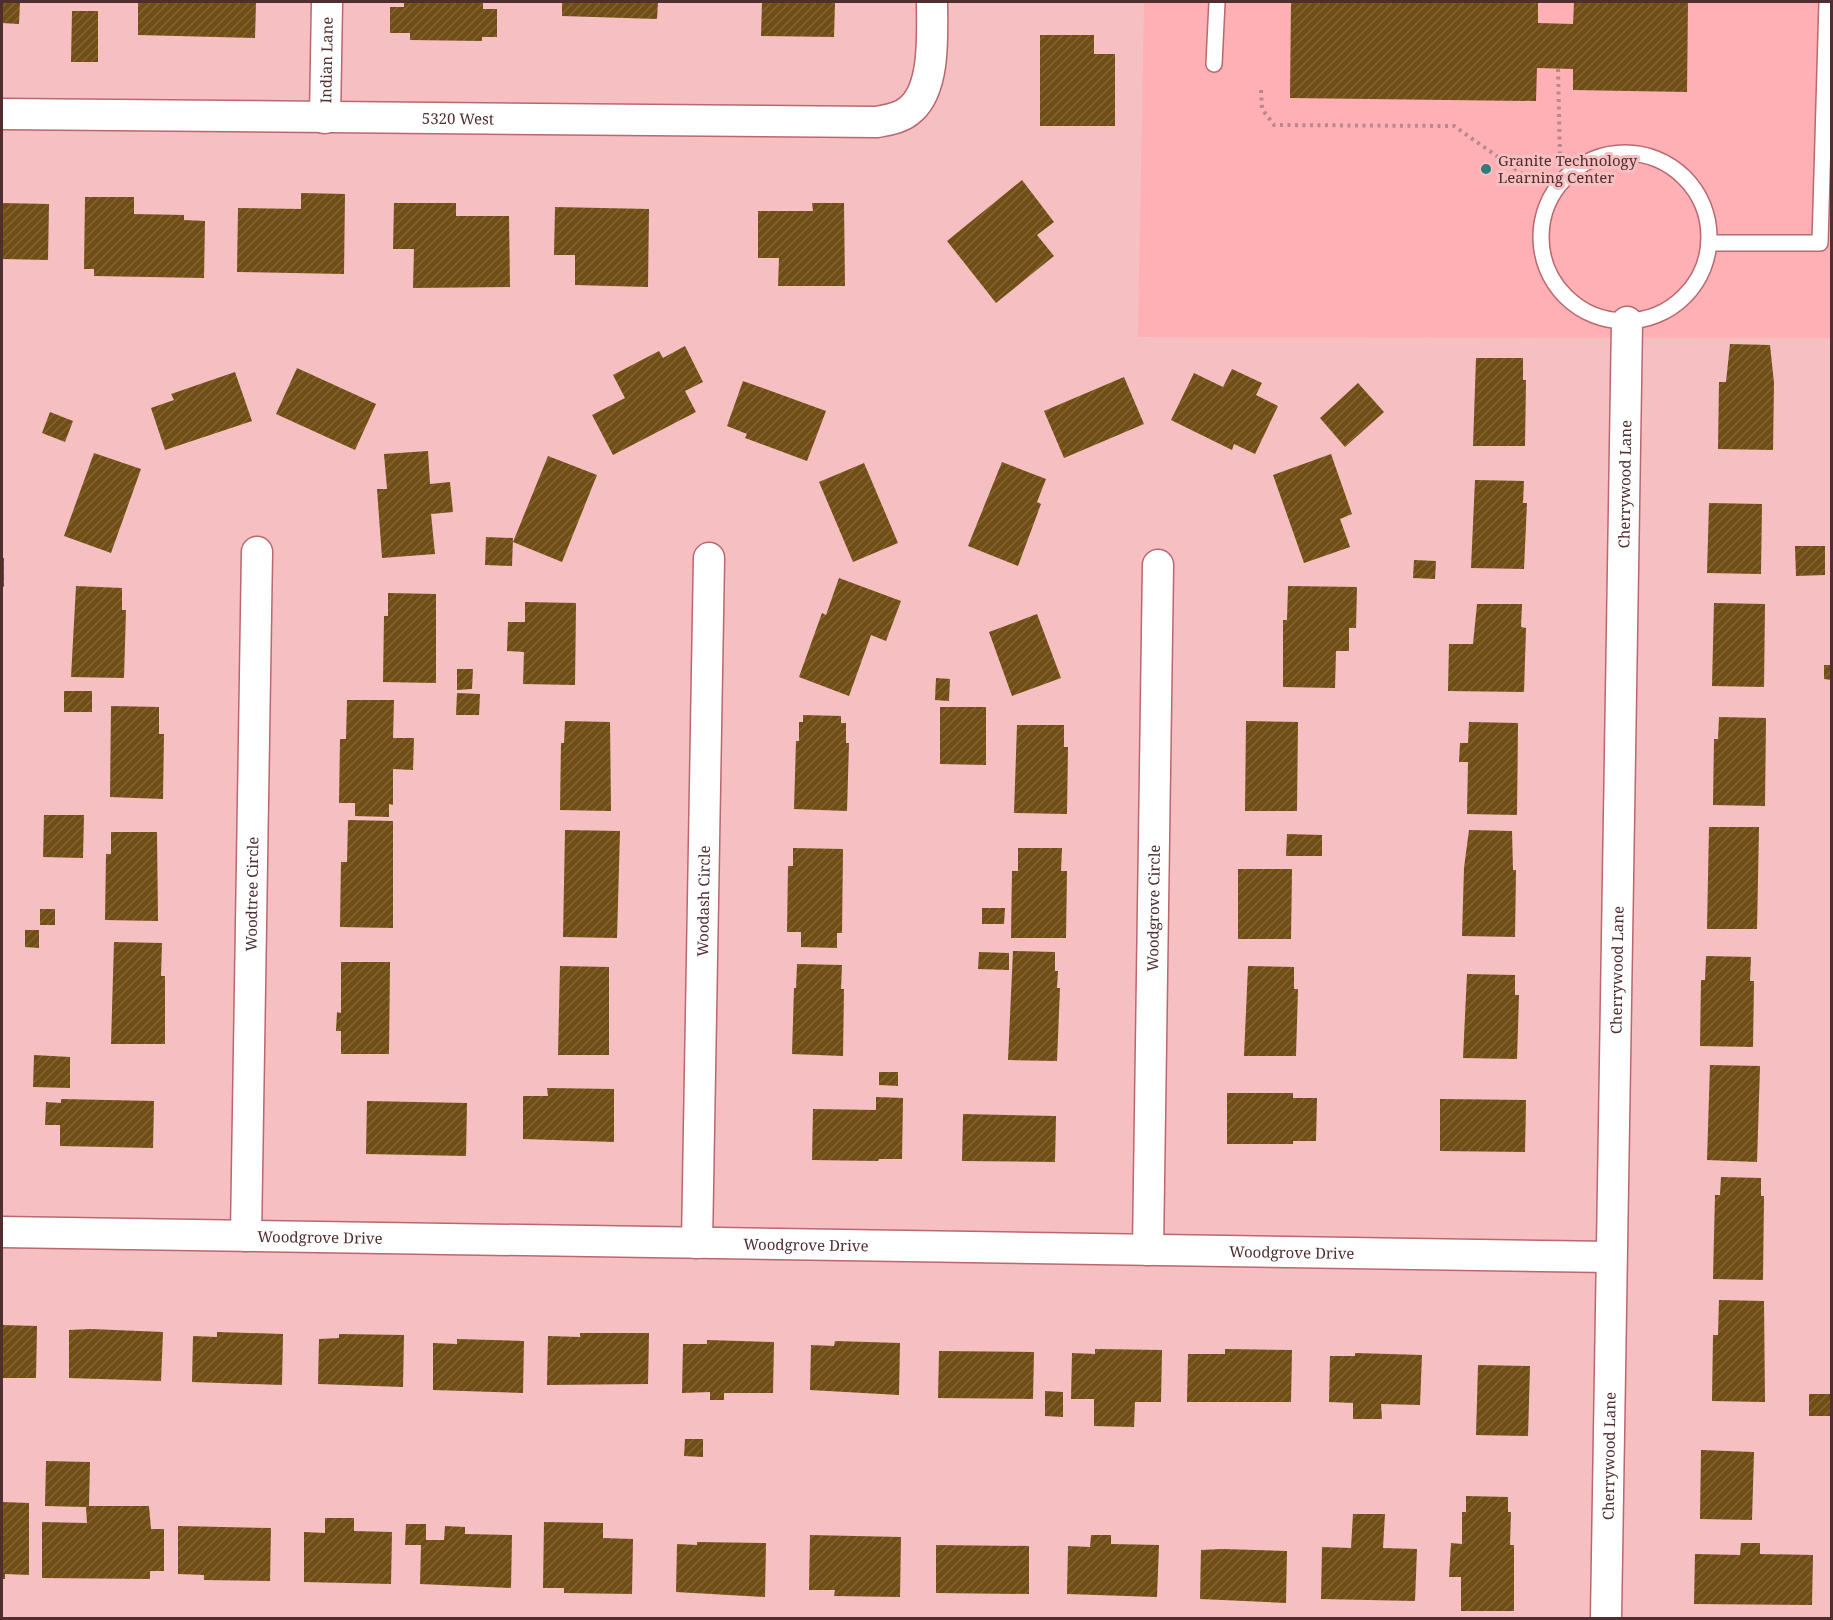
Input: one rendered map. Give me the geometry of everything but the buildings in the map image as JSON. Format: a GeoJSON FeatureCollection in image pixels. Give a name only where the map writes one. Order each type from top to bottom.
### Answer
{"type":"FeatureCollection","features":[{"type":"Feature","properties":{"kind":"street","name":"Indian Lane"},"geometry":{"type":"LineString","coordinates":[[325,118],[327,2]]}},
{"type":"Feature","properties":{"kind":"street","name":"5320 West"},"geometry":{"type":"LineString","coordinates":[[2,114],[856,124],[895,118],[912,109],[923,91],[930,70],[932,2]]}},
{"type":"Feature","properties":{"kind":"street","name":"Cherrywood Lane"},"geometry":{"type":"LineString","coordinates":[[1606,1618],[1627,322]]}},
{"type":"Feature","properties":{"kind":"street","name":"Woodtree Circle"},"geometry":{"type":"LineString","coordinates":[[246,1236],[257,552]]}},
{"type":"Feature","properties":{"kind":"street","name":"Woodash Circle"},"geometry":{"type":"LineString","coordinates":[[698,1243],[709,558]]}},
{"type":"Feature","properties":{"kind":"street","name":"Woodgrove Circle"},"geometry":{"type":"LineString","coordinates":[[1148,1250],[1158,565]]}},
{"type":"Feature","properties":{"kind":"street","name":"Woodgrove Drive"},"geometry":{"type":"LineString","coordinates":[[2,1232],[1611,1257]]}},
{"type":"Feature","properties":{"kind":"lane"},"geometry":{"type":"LineString","coordinates":[[1214,64],[1217,2]]}},
{"type":"Feature","properties":{"kind":"lane"},"geometry":{"type":"LineString","coordinates":[[1709,243],[1820,243],[1827,2]]}},
{"type":"Feature","properties":{"kind":"lane"},"geometry":{"type":"LineString","coordinates":[[1620,153],[1648,156],[1674,168],[1694,189],[1707,215],[1709,243],[1704,268],[1691,290],[1672,308],[1649,318],[1627,322],[1596,317],[1571,302],[1553,280],[1543,254],[1542,225],[1551,198],[1568,175],[1592,160],[1620,153]]}},
{"type":"Feature","properties":{"kind":"path"},"geometry":{"type":"LineString","coordinates":[[1558,69],[1560,158]]}},
{"type":"Feature","properties":{"kind":"path"},"geometry":{"type":"LineString","coordinates":[[1261,90],[1262,109],[1274,125],[1454,126],[1538,184]]}},
{"type":"Feature","properties":{"kind":"shaded area","name":"Granite Technology Learning Center"},"geometry":{"type":"Polygon","coordinates":[[[1144,2],[1831,2],[1831,338],[1138,337],[1144,2]]]}},
{"type":"Feature","properties":{"kind":"place","name":"Granite Technology Learning Center"},"geometry":{"type":"Point","coordinates":[1486,169]}}]}
